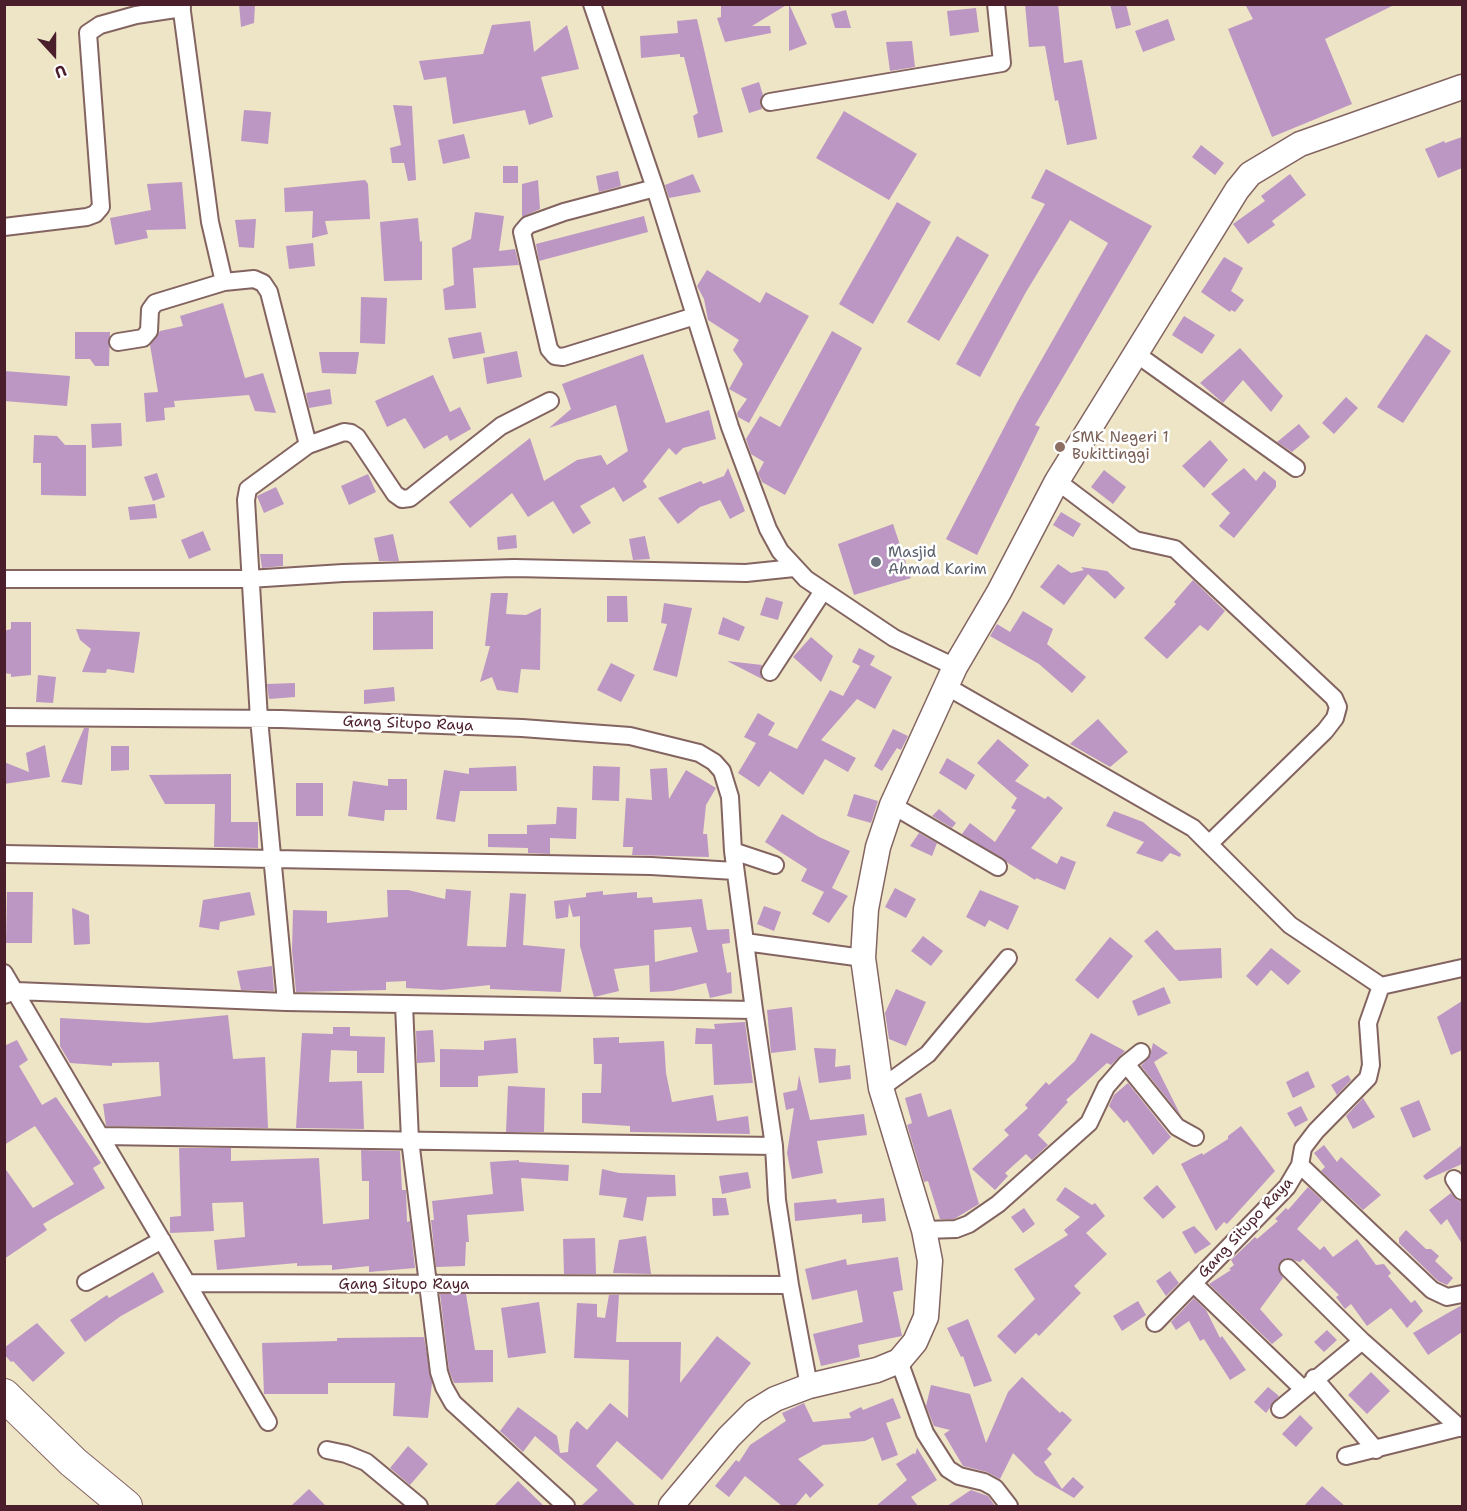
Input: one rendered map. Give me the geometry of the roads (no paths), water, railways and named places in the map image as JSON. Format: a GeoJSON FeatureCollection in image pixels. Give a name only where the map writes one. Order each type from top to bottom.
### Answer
{"type":"FeatureCollection","features":[{"type":"Feature","properties":{"kind":"highway"},"geometry":{"type":"LineString","coordinates":[[4,1395],[73,1462],[126,1506]]}},
{"type":"Feature","properties":{"kind":"highway"},"geometry":{"type":"LineString","coordinates":[[4,1420],[97,1506]]}},
{"type":"Feature","properties":{"kind":"street"},"geometry":{"type":"LineString","coordinates":[[592,4],[655,188],[730,427],[768,529],[794,568],[823,591],[1107,780],[1178,818],[1209,844],[1290,925],[1381,986],[1461,969]]}},
{"type":"Feature","properties":{"kind":"street"},"geometry":{"type":"LineString","coordinates":[[770,102],[1002,63],[996,4]]}},
{"type":"Feature","properties":{"kind":"street"},"geometry":{"type":"LineString","coordinates":[[4,227],[87,216],[95,214],[101,207],[88,33],[93,27],[182,6],[210,222],[224,282]]}},
{"type":"Feature","properties":{"kind":"street"},"geometry":{"type":"LineString","coordinates":[[671,1506],[729,1437],[754,1412],[775,1399],[809,1386],[877,1370],[899,1361],[915,1342],[926,1317],[930,1261],[924,1230],[881,1088],[863,957],[872,873],[892,805],[950,676],[999,592],[1057,481],[1135,352],[1237,190],[1250,174],[1300,144],[1462,87]]}},
{"type":"Feature","properties":{"kind":"street"},"geometry":{"type":"LineString","coordinates":[[655,188],[564,212],[528,225],[522,232],[549,349],[555,356],[563,357],[695,316]]}},
{"type":"Feature","properties":{"kind":"street"},"geometry":{"type":"LineString","coordinates":[[118,342],[143,338],[149,331],[150,310],[155,303],[224,282],[254,279],[263,283],[269,292],[308,444]]}},
{"type":"Feature","properties":{"kind":"street"},"geometry":{"type":"LineString","coordinates":[[1135,352],[1296,468]]}},
{"type":"Feature","properties":{"kind":"street"},"geometry":{"type":"LineString","coordinates":[[286,1002],[259,719],[249,579],[246,500],[248,489],[308,444],[344,432],[357,437],[395,494],[402,500],[410,498],[501,426],[550,401]]}},
{"type":"Feature","properties":{"kind":"street"},"geometry":{"type":"LineString","coordinates":[[1057,481],[1135,540],[1175,549],[1335,698],[1338,707],[1335,718],[1325,731],[1209,844]]}},
{"type":"Feature","properties":{"kind":"street"},"geometry":{"type":"LineString","coordinates":[[4,579],[249,579],[343,573],[514,568],[746,573],[794,568]]}},
{"type":"Feature","properties":{"kind":"street"},"geometry":{"type":"LineString","coordinates":[[770,672],[823,591]]}},
{"type":"Feature","properties":{"kind":"street","name":"Gang Situpo Raya"},"geometry":{"type":"LineString","coordinates":[[4,717],[259,719],[522,728],[630,736],[699,753],[714,762],[722,771],[730,796],[735,871],[774,1146],[777,1200],[809,1386]]}},
{"type":"Feature","properties":{"kind":"street"},"geometry":{"type":"LineString","coordinates":[[892,805],[998,867]]}},
{"type":"Feature","properties":{"kind":"street"},"geometry":{"type":"LineString","coordinates":[[733,851],[775,865]]}},
{"type":"Feature","properties":{"kind":"street"},"geometry":{"type":"LineString","coordinates":[[4,854],[651,866],[735,871]]}},
{"type":"Feature","properties":{"kind":"street"},"geometry":{"type":"LineString","coordinates":[[745,942],[863,957]]}},
{"type":"Feature","properties":{"kind":"street"},"geometry":{"type":"LineString","coordinates":[[881,1088],[928,1054],[1008,958]]}},
{"type":"Feature","properties":{"kind":"street"},"geometry":{"type":"LineString","coordinates":[[4,973],[10,993],[102,1136],[268,1422]]}},
{"type":"Feature","properties":{"kind":"street","name":"Gang Situpo Raya"},"geometry":{"type":"LineString","coordinates":[[1155,1323],[1287,1187],[1300,1165],[1303,1148],[1316,1131],[1368,1078],[1371,1065],[1368,1023],[1381,986]]}},
{"type":"Feature","properties":{"kind":"street"},"geometry":{"type":"LineString","coordinates":[[10,993],[404,1005],[754,1010]]}},
{"type":"Feature","properties":{"kind":"street"},"geometry":{"type":"LineString","coordinates":[[404,1005],[410,1140],[439,1372],[453,1403],[566,1506]]}},
{"type":"Feature","properties":{"kind":"street"},"geometry":{"type":"LineString","coordinates":[[924,1230],[956,1229],[969,1224],[998,1204],[1089,1123],[1106,1087],[1126,1064],[1141,1052]]}},
{"type":"Feature","properties":{"kind":"street"},"geometry":{"type":"LineString","coordinates":[[1126,1064],[1177,1127],[1195,1137]]}},
{"type":"Feature","properties":{"kind":"street"},"geometry":{"type":"LineString","coordinates":[[102,1136],[774,1146]]}},
{"type":"Feature","properties":{"kind":"street"},"geometry":{"type":"LineString","coordinates":[[1300,1165],[1432,1290],[1447,1297],[1462,1294]]}},
{"type":"Feature","properties":{"kind":"street"},"geometry":{"type":"LineString","coordinates":[[87,1282],[162,1240]]}},
{"type":"Feature","properties":{"kind":"street"},"geometry":{"type":"LineString","coordinates":[[1288,1268],[1362,1341],[1461,1427]]}},
{"type":"Feature","properties":{"kind":"street","name":"Gang Situpo Raya"},"geometry":{"type":"LineString","coordinates":[[187,1283],[790,1286]]}},
{"type":"Feature","properties":{"kind":"street","name":"Gang Situpo Raya"},"geometry":{"type":"LineString","coordinates":[[1194,1284],[1308,1383],[1376,1450]]}},
{"type":"Feature","properties":{"kind":"street"},"geometry":{"type":"LineString","coordinates":[[1280,1409],[1308,1383],[1362,1341]]}},
{"type":"Feature","properties":{"kind":"street"},"geometry":{"type":"LineString","coordinates":[[899,1361],[925,1433],[948,1469],[959,1476],[984,1482],[995,1488],[1009,1506]]}},
{"type":"Feature","properties":{"kind":"street"},"geometry":{"type":"LineString","coordinates":[[1346,1456],[1461,1427]]}},
{"type":"Feature","properties":{"kind":"street"},"geometry":{"type":"LineString","coordinates":[[327,1450],[366,1462],[419,1506]]}},
{"type":"Feature","properties":{"kind":"place","name":"SMK Negeri 1 Bukittinggi"},"geometry":{"type":"Point","coordinates":[1060,447]}},
{"type":"Feature","properties":{"kind":"place","name":"Masjid Ahmad Karim"},"geometry":{"type":"Point","coordinates":[876,562]}}]}
